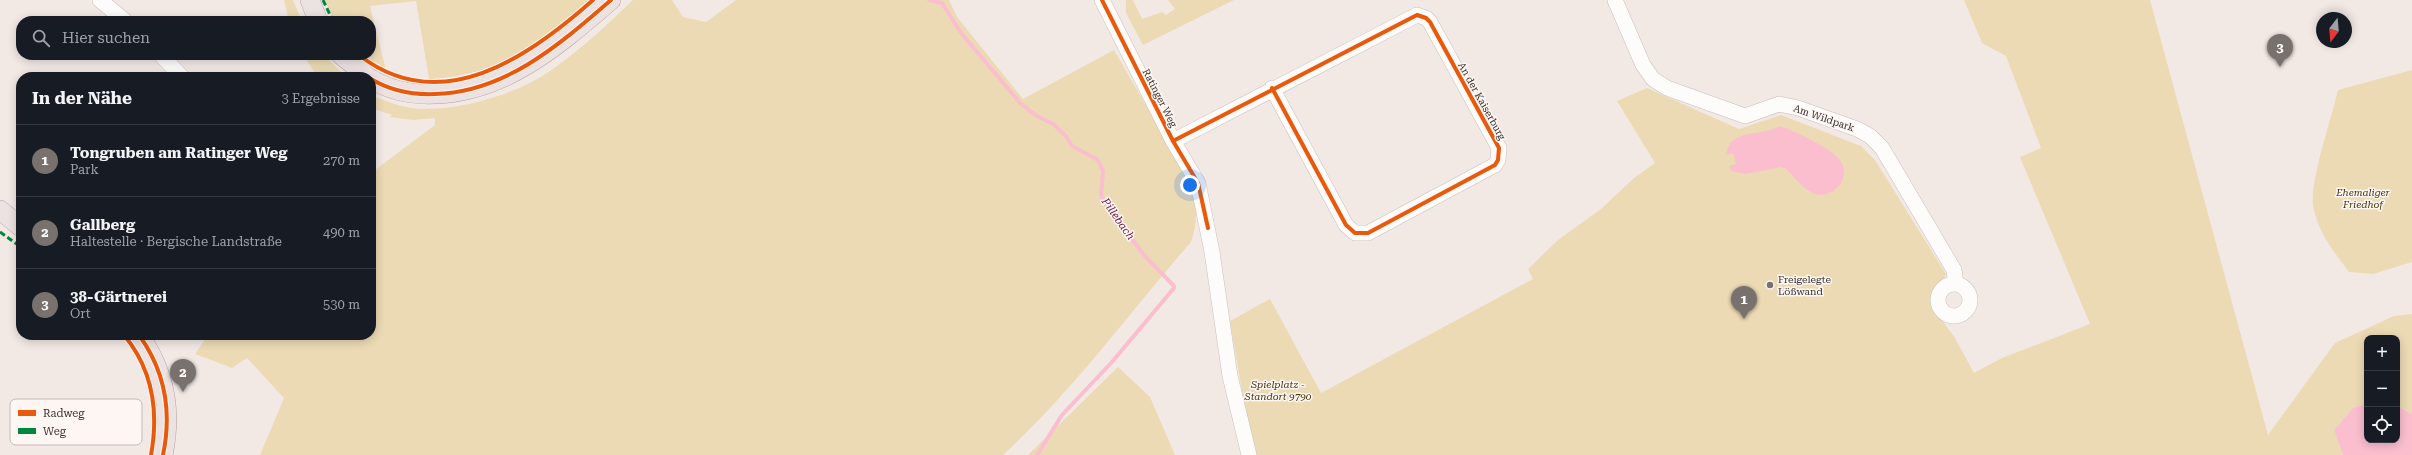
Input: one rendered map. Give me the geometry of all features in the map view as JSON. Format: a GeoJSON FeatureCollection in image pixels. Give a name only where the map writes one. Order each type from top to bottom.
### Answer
{"type":"FeatureCollection","features":[{"type":"Feature","properties":{"kind":"main road"},"geometry":{"type":"LineString","coordinates":[[310,0],[316,16]]}},
{"type":"Feature","properties":{"kind":"main road"},"geometry":{"type":"LineString","coordinates":[[376,81],[392,88],[418,94],[446,94],[475,88],[510,75],[529,65],[558,46],[611,0]]}},
{"type":"Feature","properties":{"kind":"main road"},"geometry":{"type":"LineString","coordinates":[[347,60],[362,72]]}},
{"type":"Feature","properties":{"kind":"main road"},"geometry":{"type":"LineString","coordinates":[[0,210],[16,222]]}},
{"type":"Feature","properties":{"kind":"main road"},"geometry":{"type":"LineString","coordinates":[[143,340],[157,365],[164,387],[167,426],[163,455]]}},
{"type":"Feature","properties":{"kind":"street"},"geometry":{"type":"LineString","coordinates":[[100,0],[119,16]]}},
{"type":"Feature","properties":{"kind":"street","name":"Ratinger Weg"},"geometry":{"type":"LineString","coordinates":[[1102,0],[1173,140],[1198,183],[1211,246],[1230,376],[1249,455]]}},
{"type":"Feature","properties":{"kind":"street","name":"Am Wildpark"},"geometry":{"type":"LineString","coordinates":[[1615,0],[1643,65],[1653,79],[1667,88],[1745,116],[1779,104],[1798,108],[1857,129],[1870,136],[1882,148],[1903,181],[1954,270],[1956,284]]}},
{"type":"Feature","properties":{"kind":"street","name":"An der Kaiserburg"},"geometry":{"type":"LineString","coordinates":[[1173,140],[1272,88],[1411,16],[1421,16],[1430,22],[1499,148],[1498,160],[1495,165],[1368,233],[1355,233],[1346,225],[1272,88]]}},
{"type":"Feature","properties":{"kind":"street"},"geometry":{"type":"LineString","coordinates":[[167,60],[177,72]]}},
{"type":"Feature","properties":{"kind":"green space"},"geometry":{"type":"Polygon","coordinates":[[[284,0],[293,0],[300,16],[288,16],[284,0]]]}},
{"type":"Feature","properties":{"kind":"green space"},"geometry":{"type":"Polygon","coordinates":[[[325,0],[589,0],[553,30],[516,55],[475,72],[453,77],[429,79],[416,1],[370,6],[372,16],[332,16],[325,0]]]}},
{"type":"Feature","properties":{"kind":"green space"},"geometry":{"type":"Polygon","coordinates":[[[633,0],[672,0],[683,17],[706,22],[736,0],[949,0],[957,17],[1023,99],[1114,50],[1191,183],[1195,198],[1196,220],[1191,242],[1077,378],[1029,430],[1003,455],[260,455],[284,398],[247,358],[232,368],[195,354],[205,340],[376,340],[376,169],[435,125],[435,118],[413,120],[390,117],[392,115],[376,110],[376,97],[406,107],[428,109],[464,105],[502,95],[536,80],[550,71],[572,55],[633,0]]]}},
{"type":"Feature","properties":{"kind":"green space"},"geometry":{"type":"Polygon","coordinates":[[[1126,0],[1133,0],[1142,19],[1162,12],[1166,15],[1175,9],[1168,0],[1234,0],[1143,45],[1126,13],[1126,0]]]}},
{"type":"Feature","properties":{"kind":"green space","name":"Spielplatz - Standort 9790"},"geometry":{"type":"Polygon","coordinates":[[[1964,0],[2150,0],[2268,435],[2335,343],[2394,316],[2412,314],[2412,414],[2400,408],[2400,335],[2364,335],[2364,405],[2354,407],[2334,430],[2343,455],[1253,455],[1230,321],[1270,299],[1321,393],[1533,279],[1528,269],[1558,240],[1601,209],[1634,178],[1655,163],[1617,101],[1647,88],[1739,129],[1781,115],[1861,146],[1875,160],[1946,274],[1933,303],[1936,312],[1955,338],[1974,373],[2002,358],[2090,324],[2020,157],[2041,148],[2006,56],[1982,43],[1964,0]]]}},
{"type":"Feature","properties":{"kind":"green space"},"geometry":{"type":"Polygon","coordinates":[[[376,30],[386,70],[370,60],[376,60],[376,30]]]}},
{"type":"Feature","properties":{"kind":"green space"},"geometry":{"type":"Polygon","coordinates":[[[306,60],[329,60],[341,72],[315,72],[306,60]]]}},
{"type":"Feature","properties":{"kind":"green space","name":"Ehemaliger Friedhof"},"geometry":{"type":"Polygon","coordinates":[[[2412,70],[2412,262],[2373,274],[2349,272],[2332,249],[2322,232],[2315,215],[2313,205],[2313,194],[2318,165],[2338,90],[2412,70]]]}},
{"type":"Feature","properties":{"kind":"green space"},"geometry":{"type":"Polygon","coordinates":[[[1118,367],[1150,397],[1175,455],[1028,455],[1118,367]]]}},
{"type":"Feature","properties":{"kind":"shaded area"},"geometry":{"type":"Polygon","coordinates":[[[1780,126],[1794,131],[1821,145],[1839,159],[1843,166],[1844,173],[1842,180],[1833,191],[1826,194],[1811,192],[1807,190],[1786,169],[1781,167],[1746,174],[1732,171],[1729,166],[1736,164],[1733,153],[1726,155],[1729,146],[1734,140],[1740,136],[1773,129],[1780,126]]]}},
{"type":"Feature","properties":{"kind":"shaded area"},"geometry":{"type":"Polygon","coordinates":[[[2364,405],[2364,443],[2400,443],[2400,408],[2412,414],[2412,455],[2343,455],[2334,430],[2354,407],[2364,405]]]}},
{"type":"Feature","properties":{"kind":"waterway","name":"Pillebach"},"geometry":{"type":"LineString","coordinates":[[929,0],[942,3],[961,33],[1021,104],[1037,116],[1053,124],[1066,136],[1072,146],[1098,160],[1103,171],[1101,195],[1104,202],[1144,255],[1174,286],[1174,288],[1112,362],[1062,415],[1037,455]]}},
{"type":"Feature","properties":{"kind":"marked path"},"geometry":{"type":"LineString","coordinates":[[323,0],[331,16]]}},
{"type":"Feature","properties":{"kind":"marked path"},"geometry":{"type":"LineString","coordinates":[[0,232],[16,243]]}},
{"type":"Feature","properties":{"kind":"cycle path"},"geometry":{"type":"LineString","coordinates":[[368,60],[390,73],[421,81],[452,81],[483,73],[512,59],[541,42],[593,0]]}},
{"type":"Feature","properties":{"kind":"cycle path"},"geometry":{"type":"LineString","coordinates":[[376,82],[386,87],[418,94],[461,91],[485,85],[508,75],[552,49],[611,0]]}},
{"type":"Feature","properties":{"kind":"cycle path"},"geometry":{"type":"LineString","coordinates":[[1102,0],[1173,141],[1198,183],[1208,228]]}},
{"type":"Feature","properties":{"kind":"cycle path"},"geometry":{"type":"LineString","coordinates":[[1173,141],[1417,15],[1426,18],[1430,22],[1499,148],[1498,160],[1495,165],[1368,233],[1355,233],[1346,225],[1272,88]]}},
{"type":"Feature","properties":{"kind":"cycle path"},"geometry":{"type":"LineString","coordinates":[[128,340],[142,362],[151,392],[154,407],[151,455]]}},
{"type":"Feature","properties":{"kind":"cycle path"},"geometry":{"type":"LineString","coordinates":[[142,340],[155,363],[164,392],[167,423],[163,455]]}},
{"type":"Feature","properties":{"kind":"place","name":"38-Gärtnerei"},"geometry":{"type":"Point","coordinates":[2280,67]}},
{"type":"Feature","properties":{"kind":"place","name":"Freigelegte Lößwand"},"geometry":{"type":"Point","coordinates":[1770,285]}},
{"type":"Feature","properties":{"kind":"place","name":"Tongruben am Ratinger Weg"},"geometry":{"type":"Point","coordinates":[1744,319]}},
{"type":"Feature","properties":{"kind":"place","name":"Gallberg"},"geometry":{"type":"Point","coordinates":[183,392]}}]}
